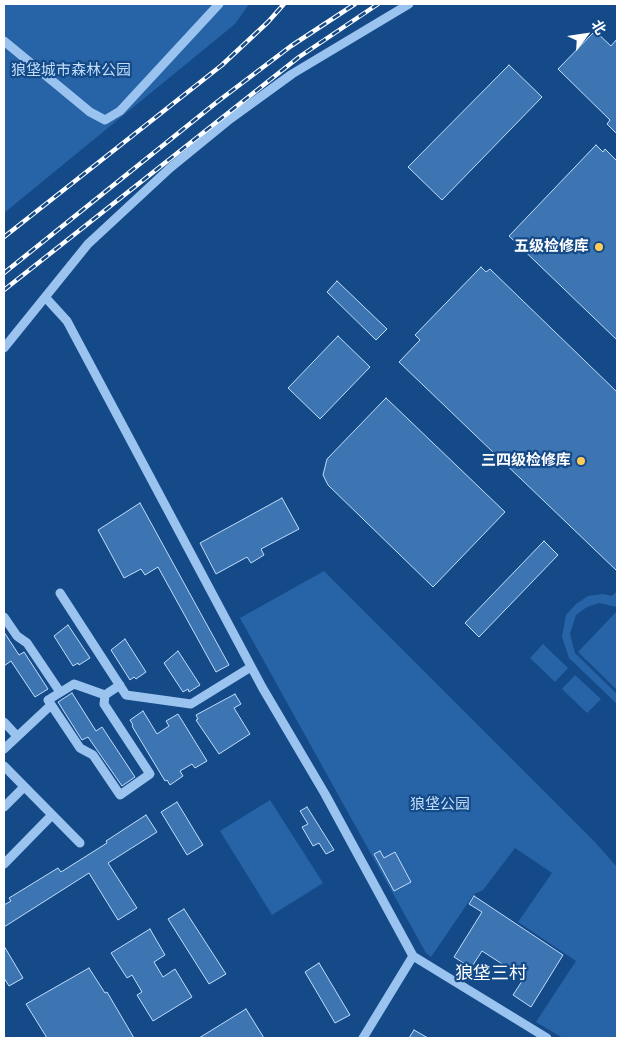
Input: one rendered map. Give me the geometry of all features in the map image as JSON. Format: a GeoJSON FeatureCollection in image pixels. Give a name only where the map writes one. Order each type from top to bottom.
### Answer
{"type":"FeatureCollection","features":[{"type":"Feature","properties":{"kind":"street"},"geometry":{"type":"LineString","coordinates":[[4,41],[90,112],[105,120],[120,111],[218,4]]}},
{"type":"Feature","properties":{"kind":"street"},"geometry":{"type":"LineString","coordinates":[[4,348],[88,244],[170,168],[230,119],[292,74],[409,4]]}},
{"type":"Feature","properties":{"kind":"street"},"geometry":{"type":"LineString","coordinates":[[46,298],[67,321],[251,667],[325,794],[413,956],[548,1038]]}},
{"type":"Feature","properties":{"kind":"street"},"geometry":{"type":"LineString","coordinates":[[60,592],[126,695],[192,704],[251,667]]}},
{"type":"Feature","properties":{"kind":"street"},"geometry":{"type":"LineString","coordinates":[[4,617],[18,636],[27,643],[60,692]]}},
{"type":"Feature","properties":{"kind":"street"},"geometry":{"type":"LineString","coordinates":[[105,695],[74,684],[48,700],[80,748],[93,755],[120,795],[150,774],[104,704],[105,695],[120,685]]}},
{"type":"Feature","properties":{"kind":"street"},"geometry":{"type":"LineString","coordinates":[[4,749],[51,705]]}},
{"type":"Feature","properties":{"kind":"street"},"geometry":{"type":"LineString","coordinates":[[4,722],[18,736]]}},
{"type":"Feature","properties":{"kind":"street"},"geometry":{"type":"LineString","coordinates":[[4,766],[80,843]]}},
{"type":"Feature","properties":{"kind":"street"},"geometry":{"type":"LineString","coordinates":[[4,807],[24,787]]}},
{"type":"Feature","properties":{"kind":"street"},"geometry":{"type":"LineString","coordinates":[[4,864],[52,814]]}},
{"type":"Feature","properties":{"kind":"street"},"geometry":{"type":"LineString","coordinates":[[363,1038],[413,956]]}},
{"type":"Feature","properties":{"kind":"green space","name":"狼垡城市森林公园"},"geometry":{"type":"Polygon","coordinates":[[[4,4],[249,4],[235,24],[4,213],[4,4]]]}},
{"type":"Feature","properties":{"kind":"green space","name":"狼垡公园"},"geometry":{"type":"Polygon","coordinates":[[[324,571],[594,841],[617,867],[617,1038],[563,1038],[536,1022],[576,961],[518,922],[552,873],[515,848],[483,890],[474,894],[431,957],[426,953],[240,618],[324,571]]]}},
{"type":"Feature","properties":{"kind":"green space"},"geometry":{"type":"Polygon","coordinates":[[[616,592],[617,607],[599,603],[587,607],[576,615],[570,634],[575,653],[617,694],[617,704],[569,658],[562,637],[566,615],[576,604],[588,596],[603,594],[612,596],[616,592]]]}},
{"type":"Feature","properties":{"kind":"green space"},"geometry":{"type":"Polygon","coordinates":[[[617,611],[617,690],[578,652],[617,611]]]}},
{"type":"Feature","properties":{"kind":"green space"},"geometry":{"type":"Polygon","coordinates":[[[543,644],[568,668],[555,682],[530,658],[543,644]]]}},
{"type":"Feature","properties":{"kind":"green space"},"geometry":{"type":"Polygon","coordinates":[[[575,675],[601,699],[587,713],[562,689],[575,675]]]}},
{"type":"Feature","properties":{"kind":"green space"},"geometry":{"type":"Polygon","coordinates":[[[270,800],[323,883],[272,915],[220,831],[270,800]]]}},
{"type":"Feature","properties":{"kind":"building"},"geometry":{"type":"Polygon","coordinates":[[[595,31],[611,46],[617,39],[617,134],[607,124],[610,120],[558,69],[595,31]]]}},
{"type":"Feature","properties":{"kind":"building"},"geometry":{"type":"Polygon","coordinates":[[[509,65],[542,97],[442,200],[408,167],[509,65]]]}},
{"type":"Feature","properties":{"kind":"building"},"geometry":{"type":"Polygon","coordinates":[[[596,145],[603,152],[605,149],[617,161],[617,340],[509,236],[596,145]]]}},
{"type":"Feature","properties":{"kind":"building","name":"三四级检修库"},"geometry":{"type":"Polygon","coordinates":[[[481,267],[486,272],[490,269],[617,392],[617,571],[399,362],[420,340],[415,335],[481,267]]]}},
{"type":"Feature","properties":{"kind":"building"},"geometry":{"type":"Polygon","coordinates":[[[337,281],[387,329],[376,340],[327,292],[337,281]]]}},
{"type":"Feature","properties":{"kind":"building"},"geometry":{"type":"Polygon","coordinates":[[[338,336],[370,367],[320,419],[288,388],[338,336]]]}},
{"type":"Feature","properties":{"kind":"building"},"geometry":{"type":"Polygon","coordinates":[[[386,398],[505,512],[433,587],[328,485],[323,475],[327,459],[386,398]]]}},
{"type":"Feature","properties":{"kind":"building"},"geometry":{"type":"Polygon","coordinates":[[[282,498],[299,529],[261,549],[264,555],[251,563],[247,557],[216,574],[200,543],[282,498]]]}},
{"type":"Feature","properties":{"kind":"building"},"geometry":{"type":"Polygon","coordinates":[[[140,503],[229,665],[216,672],[158,567],[145,575],[141,569],[124,578],[98,530],[140,503]]]}},
{"type":"Feature","properties":{"kind":"building"},"geometry":{"type":"Polygon","coordinates":[[[544,541],[558,555],[479,637],[465,623],[544,541]]]}},
{"type":"Feature","properties":{"kind":"building"},"geometry":{"type":"Polygon","coordinates":[[[68,625],[90,658],[79,665],[78,663],[73,666],[54,636],[68,625]]]}},
{"type":"Feature","properties":{"kind":"building"},"geometry":{"type":"Polygon","coordinates":[[[4,632],[19,655],[24,652],[48,689],[35,697],[11,661],[4,666],[4,632]]]}},
{"type":"Feature","properties":{"kind":"building"},"geometry":{"type":"Polygon","coordinates":[[[125,639],[146,672],[136,679],[134,677],[130,680],[111,650],[125,639]]]}},
{"type":"Feature","properties":{"kind":"building"},"geometry":{"type":"Polygon","coordinates":[[[178,651],[200,685],[189,692],[188,689],[183,692],[164,663],[178,651]]]}},
{"type":"Feature","properties":{"kind":"building"},"geometry":{"type":"Polygon","coordinates":[[[72,693],[96,731],[102,727],[135,777],[122,786],[88,737],[82,740],[58,702],[72,693]]]}},
{"type":"Feature","properties":{"kind":"building"},"geometry":{"type":"Polygon","coordinates":[[[235,694],[241,704],[234,708],[250,734],[219,754],[196,720],[198,719],[196,715],[235,694]]]}},
{"type":"Feature","properties":{"kind":"building"},"geometry":{"type":"Polygon","coordinates":[[[143,711],[157,734],[169,726],[166,721],[178,714],[207,761],[195,768],[192,764],[180,771],[183,776],[170,785],[167,780],[165,781],[132,726],[130,720],[143,711]]]}},
{"type":"Feature","properties":{"kind":"building"},"geometry":{"type":"Polygon","coordinates":[[[177,802],[203,845],[187,855],[161,812],[177,802]]]}},
{"type":"Feature","properties":{"kind":"building"},"geometry":{"type":"Polygon","coordinates":[[[307,807],[334,850],[326,854],[319,843],[313,846],[302,827],[308,824],[300,811],[307,807]]]}},
{"type":"Feature","properties":{"kind":"building"},"geometry":{"type":"Polygon","coordinates":[[[146,815],[157,832],[108,863],[137,908],[118,920],[89,873],[4,927],[4,905],[11,901],[9,898],[58,868],[61,872],[107,843],[106,841],[146,815]]]}},
{"type":"Feature","properties":{"kind":"building"},"geometry":{"type":"Polygon","coordinates":[[[380,851],[384,858],[395,852],[411,882],[394,891],[374,854],[380,851]]]}},
{"type":"Feature","properties":{"kind":"building"},"geometry":{"type":"Polygon","coordinates":[[[474,896],[563,955],[531,1007],[513,995],[524,978],[482,951],[471,968],[454,957],[482,912],[469,904],[474,896]]]}},
{"type":"Feature","properties":{"kind":"building"},"geometry":{"type":"Polygon","coordinates":[[[184,909],[226,974],[209,984],[168,919],[184,909]]]}},
{"type":"Feature","properties":{"kind":"building"},"geometry":{"type":"Polygon","coordinates":[[[150,929],[165,955],[154,962],[163,977],[175,969],[192,997],[153,1021],[137,995],[142,992],[132,975],[127,978],[111,953],[150,929]]]}},
{"type":"Feature","properties":{"kind":"building"},"geometry":{"type":"Polygon","coordinates":[[[4,946],[23,978],[9,986],[4,978],[4,946]]]}},
{"type":"Feature","properties":{"kind":"building"},"geometry":{"type":"Polygon","coordinates":[[[319,963],[350,1015],[335,1023],[305,972],[319,963]]]}},
{"type":"Feature","properties":{"kind":"building"},"geometry":{"type":"Polygon","coordinates":[[[89,968],[105,993],[107,992],[134,1038],[47,1038],[26,1004],[89,968]]]}},
{"type":"Feature","properties":{"kind":"building"},"geometry":{"type":"Polygon","coordinates":[[[246,1009],[264,1038],[199,1038],[246,1009]]]}},
{"type":"Feature","properties":{"kind":"building"},"geometry":{"type":"Polygon","coordinates":[[[414,1030],[428,1038],[409,1038],[414,1030]]]}},
{"type":"Feature","properties":{"kind":"railway"},"geometry":{"type":"LineString","coordinates":[[4,237],[222,65],[268,22],[284,4]]}},
{"type":"Feature","properties":{"kind":"railway"},"geometry":{"type":"LineString","coordinates":[[4,273],[217,102],[291,46],[355,4]]}},
{"type":"Feature","properties":{"kind":"railway"},"geometry":{"type":"LineString","coordinates":[[4,290],[299,57],[378,4]]}},
{"type":"Feature","properties":{"kind":"place","name":"五级检修库"},"geometry":{"type":"Point","coordinates":[599,247]}},
{"type":"Feature","properties":{"kind":"place","name":"三四级检修库"},"geometry":{"type":"Point","coordinates":[581,461]}},
{"type":"Feature","properties":{"kind":"district","name":"狼垡三村"},"geometry":{"type":"Point","coordinates":[491,974]}}]}
